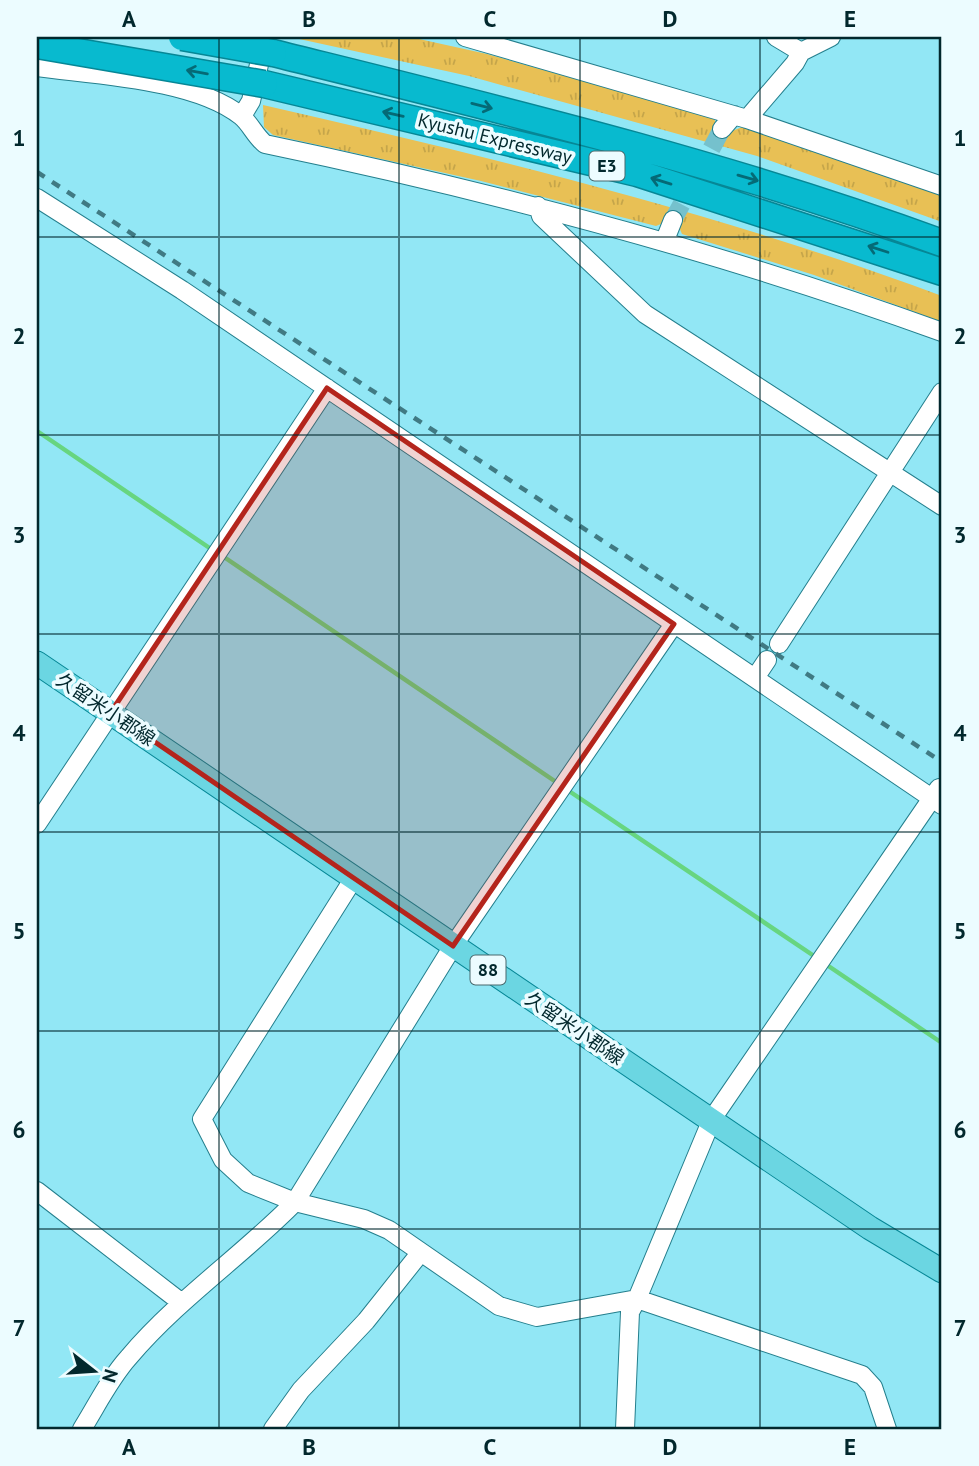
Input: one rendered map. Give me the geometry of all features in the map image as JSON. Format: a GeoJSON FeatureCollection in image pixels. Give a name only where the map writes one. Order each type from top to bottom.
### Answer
{"type":"FeatureCollection","features":[{"type":"Feature","properties":{"kind":"highway","name":"Kyushu Expressway"},"geometry":{"type":"LineString","coordinates":[[182,37],[269,45],[774,186],[942,243]]}},
{"type":"Feature","properties":{"kind":"highway","name":"Kyushu Expressway"},"geometry":{"type":"LineString","coordinates":[[37,44],[264,84],[637,173],[942,272]]}},
{"type":"Feature","properties":{"kind":"main road","name":"久留米小郡線"},"geometry":{"type":"LineString","coordinates":[[37,663],[870,1228],[942,1271]]}},
{"type":"Feature","properties":{"kind":"street"},"geometry":{"type":"LineString","coordinates":[[465,37],[942,186]]}},
{"type":"Feature","properties":{"kind":"street"},"geometry":{"type":"LineString","coordinates":[[776,37],[801,52]]}},
{"type":"Feature","properties":{"kind":"street"},"geometry":{"type":"LineString","coordinates":[[735,121],[796,63],[801,52],[831,37]]}},
{"type":"Feature","properties":{"kind":"street"},"geometry":{"type":"LineString","coordinates":[[242,116],[251,101],[269,45]]}},
{"type":"Feature","properties":{"kind":"street"},"geometry":{"type":"LineString","coordinates":[[37,67],[184,88],[242,116],[255,136],[265,144],[412,174],[665,240],[815,286],[942,332]]}},
{"type":"Feature","properties":{"kind":"street"},"geometry":{"type":"LineString","coordinates":[[37,198],[327,388],[674,624],[937,797],[712,1119],[630,1312],[625,1429]]}},
{"type":"Feature","properties":{"kind":"street"},"geometry":{"type":"LineString","coordinates":[[538,206],[541,216],[645,314],[942,506]]}},
{"type":"Feature","properties":{"kind":"street"},"geometry":{"type":"LineString","coordinates":[[665,240],[673,220]]}},
{"type":"Feature","properties":{"kind":"street"},"geometry":{"type":"LineString","coordinates":[[37,824],[327,388]]}},
{"type":"Feature","properties":{"kind":"street"},"geometry":{"type":"LineString","coordinates":[[779,644],[942,392]]}},
{"type":"Feature","properties":{"kind":"street"},"geometry":{"type":"LineString","coordinates":[[82,1429],[129,1357],[182,1303],[263,1235],[295,1202],[453,946],[674,624]]}},
{"type":"Feature","properties":{"kind":"street"},"geometry":{"type":"LineString","coordinates":[[755,678],[766,660]]}},
{"type":"Feature","properties":{"kind":"street"},"geometry":{"type":"LineString","coordinates":[[354,878],[202,1119],[223,1160],[235,1174],[248,1183],[295,1202],[364,1219],[389,1230],[481,1296],[518,1313],[537,1317],[637,1299],[862,1375],[873,1387],[887,1429]]}},
{"type":"Feature","properties":{"kind":"street"},"geometry":{"type":"LineString","coordinates":[[37,1191],[182,1303]]}},
{"type":"Feature","properties":{"kind":"street"},"geometry":{"type":"LineString","coordinates":[[273,1429],[301,1390],[366,1321],[421,1252]]}},
{"type":"Feature","properties":{"kind":"highlighted area"},"geometry":{"type":"Polygon","coordinates":[[[327,388],[674,624],[453,946],[111,712],[327,388]]]}},
{"type":"Feature","properties":{"kind":"green space"},"geometry":{"type":"Polygon","coordinates":[[[290,37],[410,37],[487,54],[714,118],[720,136],[742,127],[942,193],[942,222],[757,156],[469,76],[290,37]]]}},
{"type":"Feature","properties":{"kind":"green space"},"geometry":{"type":"Polygon","coordinates":[[[263,105],[606,189],[775,239],[942,296],[942,322],[814,275],[682,234],[675,218],[656,226],[481,181],[273,135],[264,127],[263,105]]]}},
{"type":"Feature","properties":{"kind":"waterway"},"geometry":{"type":"LineString","coordinates":[[37,431],[214,551]]}},
{"type":"Feature","properties":{"kind":"waterway"},"geometry":{"type":"LineString","coordinates":[[221,555],[559,784]]}},
{"type":"Feature","properties":{"kind":"waterway"},"geometry":{"type":"LineString","coordinates":[[566,789],[817,958]]}},
{"type":"Feature","properties":{"kind":"waterway"},"geometry":{"type":"LineString","coordinates":[[824,963],[942,1043]]}},
{"type":"Feature","properties":{"kind":"tunnel"},"geometry":{"type":"LineString","coordinates":[[673,220],[722,129]]}},
{"type":"Feature","properties":{"kind":"railway"},"geometry":{"type":"LineString","coordinates":[[37,172],[942,762]]}}]}
